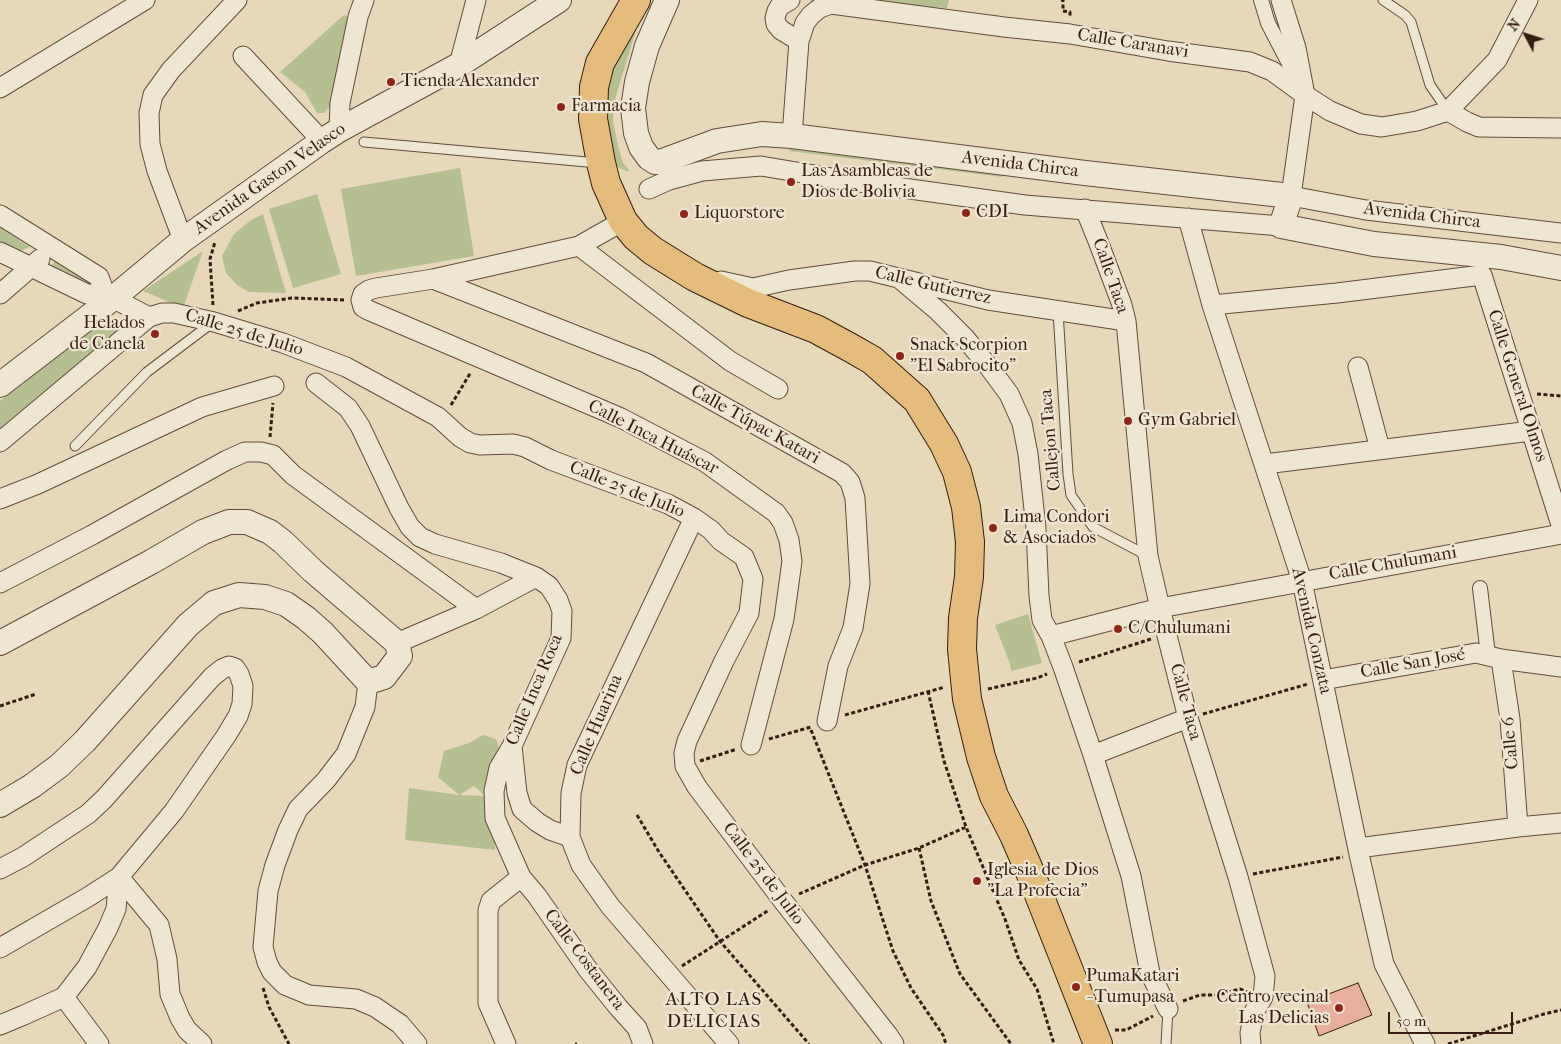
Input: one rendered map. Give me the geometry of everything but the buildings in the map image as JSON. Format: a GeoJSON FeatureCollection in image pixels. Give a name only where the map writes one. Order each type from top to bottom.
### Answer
{"type":"FeatureCollection","features":[{"type":"Feature","properties":{"kind":"highway"},"geometry":{"type":"LineString","coordinates":[[636,0],[600,63],[594,87],[594,119],[601,163],[606,183],[623,222],[653,251],[695,277],[748,303],[816,329],[872,360],[917,400],[944,444],[957,472],[966,507],[970,542],[969,578],[963,618],[962,649],[969,708],[981,757],[994,796],[1030,872],[1095,1037]]}},
{"type":"Feature","properties":{"kind":"street"},"geometry":{"type":"LineString","coordinates":[[0,88],[145,0]]}},
{"type":"Feature","properties":{"kind":"street"},"geometry":{"type":"LineString","coordinates":[[183,240],[157,171],[150,144],[149,114],[154,95],[171,70],[237,0]]}},
{"type":"Feature","properties":{"kind":"street"},"geometry":{"type":"LineString","coordinates":[[243,56],[331,135],[340,104],[358,17],[364,0]]}},
{"type":"Feature","properties":{"kind":"street"},"geometry":{"type":"LineString","coordinates":[[460,65],[476,0]]}},
{"type":"Feature","properties":{"kind":"street","name":"Avenida Gaston Velasco"},"geometry":{"type":"LineString","coordinates":[[0,385],[109,296],[183,240],[331,135],[460,65],[559,0]]}},
{"type":"Feature","properties":{"kind":"street","name":"Avenida Chirca"},"geometry":{"type":"LineString","coordinates":[[667,0],[647,46],[637,82],[633,108],[640,147],[655,162],[660,162],[717,141],[762,134],[792,136],[1084,173],[1291,196],[1366,210],[1561,233]]}},
{"type":"Feature","properties":{"kind":"street"},"geometry":{"type":"LineString","coordinates":[[790,0],[780,6],[777,11],[776,24],[781,30],[799,41]]}},
{"type":"Feature","properties":{"kind":"street"},"geometry":{"type":"LineString","coordinates":[[1261,0],[1268,23],[1305,95]]}},
{"type":"Feature","properties":{"kind":"street"},"geometry":{"type":"LineString","coordinates":[[1280,226],[1291,196],[1305,95],[1296,48],[1281,0]]}},
{"type":"Feature","properties":{"kind":"street"},"geometry":{"type":"LineString","coordinates":[[1528,0],[1497,60],[1448,110],[1479,127],[1561,128]]}},
{"type":"Feature","properties":{"kind":"street","name":"Calle Caranavi"},"geometry":{"type":"LineString","coordinates":[[792,136],[799,41],[805,23],[820,8],[831,4],[1070,34],[1168,51],[1250,62],[1272,71],[1330,111],[1361,124],[1382,127],[1417,121],[1448,110]]}},
{"type":"Feature","properties":{"kind":"street"},"geometry":{"type":"LineString","coordinates":[[700,147],[726,169]]}},
{"type":"Feature","properties":{"kind":"street","name":"Avenida Chirca"},"geometry":{"type":"LineString","coordinates":[[649,189],[670,180],[702,171],[761,166],[1025,205],[1280,226],[1374,244],[1501,257],[1561,268]]}},
{"type":"Feature","properties":{"kind":"street","name":"Calle Taca"},"geometry":{"type":"LineString","coordinates":[[1085,209],[1126,321],[1148,556],[1166,634],[1188,718],[1238,877],[1265,976],[1263,996],[1254,1012],[1250,1033],[1251,1044]]}},
{"type":"Feature","properties":{"kind":"street"},"geometry":{"type":"LineString","coordinates":[[0,215],[100,277],[109,296]]}},
{"type":"Feature","properties":{"kind":"street","name":"Avenida Conzata"},"geometry":{"type":"LineString","coordinates":[[1188,218],[1212,305],[1302,581],[1384,964],[1425,1044]]}},
{"type":"Feature","properties":{"kind":"street"},"geometry":{"type":"LineString","coordinates":[[361,300],[363,294],[369,290],[433,279],[578,246],[623,222]]}},
{"type":"Feature","properties":{"kind":"street"},"geometry":{"type":"LineString","coordinates":[[578,246],[730,361],[778,389]]}},
{"type":"Feature","properties":{"kind":"street"},"geometry":{"type":"LineString","coordinates":[[0,294],[51,248]]}},
{"type":"Feature","properties":{"kind":"street"},"geometry":{"type":"LineString","coordinates":[[0,252],[87,294],[109,296],[149,317],[0,442]]}},
{"type":"Feature","properties":{"kind":"street","name":"Calle Gutierrez"},"geometry":{"type":"LineString","coordinates":[[718,289],[722,280],[753,288],[790,280],[855,271],[870,271],[988,300],[1126,321]]}},
{"type":"Feature","properties":{"kind":"street","name":"Calle General Olmos"},"geometry":{"type":"LineString","coordinates":[[1212,305],[1337,293],[1482,275],[1561,525]]}},
{"type":"Feature","properties":{"kind":"street","name":"Calle Túpac Katari"},"geometry":{"type":"LineString","coordinates":[[433,279],[646,363],[842,473],[850,482],[855,498],[860,584],[853,628],[818,724]]}},
{"type":"Feature","properties":{"kind":"street"},"geometry":{"type":"LineString","coordinates":[[900,279],[938,311],[989,366],[1009,394],[1022,423],[1028,454],[1036,528],[1042,620],[1051,636],[1063,667],[1093,754],[1131,876],[1150,973],[1168,1009]]}},
{"type":"Feature","properties":{"kind":"street","name":"Calle Inca Huáscar"},"geometry":{"type":"LineString","coordinates":[[361,300],[363,307],[368,310],[621,418],[705,462],[776,513],[783,523],[790,540],[792,561],[784,618],[751,745]]}},
{"type":"Feature","properties":{"kind":"street","name":"Calle 25 de Julio"},"geometry":{"type":"LineString","coordinates":[[149,317],[162,313],[174,313],[214,322],[283,343],[346,367],[442,421],[470,443],[480,445],[513,444],[525,447],[551,460],[668,504],[694,518],[711,530],[721,541],[744,557],[753,579],[749,613],[724,661],[687,741],[684,753],[685,766],[696,787],[782,902],[894,1044]]}},
{"type":"Feature","properties":{"kind":"street"},"geometry":{"type":"LineString","coordinates":[[1358,367],[1380,449]]}},
{"type":"Feature","properties":{"kind":"street","name":"Calle Inca Roca"},"geometry":{"type":"LineString","coordinates":[[316,383],[348,408],[360,426],[399,508],[410,527],[420,537],[435,544],[501,563],[536,577],[548,586],[558,600],[562,611],[561,638],[512,746],[499,768],[494,791],[495,818],[521,877]]}},
{"type":"Feature","properties":{"kind":"street"},"geometry":{"type":"LineString","coordinates":[[0,499],[38,484],[202,407],[274,386]]}},
{"type":"Feature","properties":{"kind":"street"},"geometry":{"type":"LineString","coordinates":[[1265,464],[1531,431]]}},
{"type":"Feature","properties":{"kind":"street"},"geometry":{"type":"LineString","coordinates":[[0,583],[228,460],[245,452],[261,452],[273,454],[293,475],[476,609]]}},
{"type":"Feature","properties":{"kind":"street","name":"Calle Huarina"},"geometry":{"type":"LineString","coordinates":[[694,518],[576,765],[571,793],[570,836],[580,865],[610,906],[729,1044]]}},
{"type":"Feature","properties":{"kind":"street"},"geometry":{"type":"LineString","coordinates":[[0,643],[204,532],[229,522],[247,522],[270,532],[283,542],[313,571],[397,642],[400,656],[392,668],[384,677],[368,682]]}},
{"type":"Feature","properties":{"kind":"street","name":"Calle Chulumani"},"geometry":{"type":"LineString","coordinates":[[1051,636],[1160,608],[1561,534]]}},
{"type":"Feature","properties":{"kind":"street"},"geometry":{"type":"LineString","coordinates":[[397,642],[476,609],[536,577]]}},
{"type":"Feature","properties":{"kind":"street"},"geometry":{"type":"LineString","coordinates":[[1480,588],[1495,657]]}},
{"type":"Feature","properties":{"kind":"street"},"geometry":{"type":"LineString","coordinates":[[0,805],[32,786],[59,766],[85,741],[188,625],[214,603],[239,595],[265,597],[286,604],[306,618],[323,634],[368,682],[365,707],[346,754],[326,780],[298,809],[275,865],[267,900],[264,947],[267,962],[272,972],[285,985],[309,995],[356,999],[375,1007],[400,1024],[417,1044]]}},
{"type":"Feature","properties":{"kind":"street","name":"Calle San José"},"geometry":{"type":"LineString","coordinates":[[1323,680],[1476,653],[1561,668]]}},
{"type":"Feature","properties":{"kind":"street","name":"Calle 6"},"geometry":{"type":"LineString","coordinates":[[1495,657],[1510,719],[1518,827]]}},
{"type":"Feature","properties":{"kind":"street"},"geometry":{"type":"LineString","coordinates":[[0,869],[23,857],[88,814],[212,678],[222,669],[229,666],[235,668],[243,686],[242,704],[238,716],[174,811],[119,877],[0,948]]}},
{"type":"Feature","properties":{"kind":"street"},"geometry":{"type":"LineString","coordinates":[[1093,754],[1188,718]]}},
{"type":"Feature","properties":{"kind":"street"},"geometry":{"type":"LineString","coordinates":[[512,746],[517,793],[522,809],[550,830],[570,836]]}},
{"type":"Feature","properties":{"kind":"street"},"geometry":{"type":"LineString","coordinates":[[1359,851],[1518,827],[1561,823]]}},
{"type":"Feature","properties":{"kind":"street"},"geometry":{"type":"LineString","coordinates":[[0,1025],[64,997],[87,968],[108,928],[116,909],[119,877]]}},
{"type":"Feature","properties":{"kind":"street"},"geometry":{"type":"LineString","coordinates":[[119,877],[159,925],[167,959],[170,994],[187,1030],[202,1044]]}},
{"type":"Feature","properties":{"kind":"street"},"geometry":{"type":"LineString","coordinates":[[506,1044],[488,1003],[488,910],[491,901],[521,877]]}},
{"type":"Feature","properties":{"kind":"street","name":"Calle Costanera"},"geometry":{"type":"LineString","coordinates":[[521,877],[537,896],[589,971],[637,1028],[643,1044]]}},
{"type":"Feature","properties":{"kind":"street"},"geometry":{"type":"LineString","coordinates":[[64,997],[95,1037],[110,1044]]}},
{"type":"Feature","properties":{"kind":"lane"},"geometry":{"type":"LineString","coordinates":[[1383,0],[1412,22],[1430,85],[1448,110]]}},
{"type":"Feature","properties":{"kind":"lane"},"geometry":{"type":"LineString","coordinates":[[364,142],[601,163]]}},
{"type":"Feature","properties":{"kind":"lane","name":"Callejon Taca"},"geometry":{"type":"LineString","coordinates":[[1058,311],[1068,474],[1071,495],[1093,527],[1148,556]]}},
{"type":"Feature","properties":{"kind":"lane"},"geometry":{"type":"LineString","coordinates":[[75,446],[147,372],[214,322]]}},
{"type":"Feature","properties":{"kind":"lane"},"geometry":{"type":"LineString","coordinates":[[1166,1044],[1168,1009]]}},
{"type":"Feature","properties":{"kind":"path"},"geometry":{"type":"LineString","coordinates":[[216,241],[210,259],[214,322],[257,303],[275,300],[292,298],[361,300]]}},
{"type":"Feature","properties":{"kind":"path"},"geometry":{"type":"LineString","coordinates":[[442,421],[479,358]]}},
{"type":"Feature","properties":{"kind":"path"},"geometry":{"type":"LineString","coordinates":[[1519,393],[1561,396]]}},
{"type":"Feature","properties":{"kind":"path"},"geometry":{"type":"LineString","coordinates":[[989,695],[988,689],[1037,678],[1063,667],[1166,634]]}},
{"type":"Feature","properties":{"kind":"path"},"geometry":{"type":"LineString","coordinates":[[1188,718],[1323,680]]}},
{"type":"Feature","properties":{"kind":"path"},"geometry":{"type":"LineString","coordinates":[[928,690],[944,761],[966,827],[1005,919],[1019,960],[1037,989],[1054,1044]]}},
{"type":"Feature","properties":{"kind":"path"},"geometry":{"type":"LineString","coordinates":[[0,706],[36,694]]}},
{"type":"Feature","properties":{"kind":"path"},"geometry":{"type":"LineString","coordinates":[[818,724],[893,951],[911,988],[943,1035],[946,1044]]}},
{"type":"Feature","properties":{"kind":"path"},"geometry":{"type":"LineString","coordinates":[[637,815],[659,852],[719,940],[809,1044]]}},
{"type":"Feature","properties":{"kind":"path"},"geometry":{"type":"LineString","coordinates":[[669,974],[719,940],[782,902],[865,865],[919,848],[966,827]]}},
{"type":"Feature","properties":{"kind":"path"},"geometry":{"type":"LineString","coordinates":[[919,848],[931,901],[960,974],[1011,1044]]}},
{"type":"Feature","properties":{"kind":"path"},"geometry":{"type":"LineString","coordinates":[[1238,877],[1359,851]]}},
{"type":"Feature","properties":{"kind":"path"},"geometry":{"type":"LineString","coordinates":[[267,962],[258,975],[269,1007],[289,1044]]}},
{"type":"Feature","properties":{"kind":"path"},"geometry":{"type":"LineString","coordinates":[[1095,1037],[1126,1030],[1179,1002],[1200,995],[1217,995],[1240,989],[1263,996]]}},
{"type":"Feature","properties":{"kind":"path"},"geometry":{"type":"LineString","coordinates":[[1448,1044],[1561,1010]]}},
{"type":"Feature","properties":{"kind":"green space"},"geometry":{"type":"Polygon","coordinates":[[[811,0],[949,0],[947,8],[811,0]]]}},
{"type":"Feature","properties":{"kind":"green space"},"geometry":{"type":"Polygon","coordinates":[[[642,10],[614,103],[613,121],[623,163],[630,171],[626,171],[615,166],[604,111],[607,87],[617,59],[642,10]]]}},
{"type":"Feature","properties":{"kind":"green space"},"geometry":{"type":"Polygon","coordinates":[[[344,15],[351,18],[331,105],[324,113],[317,113],[305,92],[280,72],[344,15]]]}},
{"type":"Feature","properties":{"kind":"green space"},"geometry":{"type":"Polygon","coordinates":[[[790,145],[1003,173],[1003,177],[789,151],[790,145]]]}},
{"type":"Feature","properties":{"kind":"green space"},"geometry":{"type":"Polygon","coordinates":[[[460,168],[474,256],[356,276],[341,189],[460,168]]]}},
{"type":"Feature","properties":{"kind":"green space"},"geometry":{"type":"Polygon","coordinates":[[[317,194],[341,274],[293,288],[269,209],[317,194]]]}},
{"type":"Feature","properties":{"kind":"green space"},"geometry":{"type":"Polygon","coordinates":[[[263,214],[286,293],[249,292],[237,285],[226,273],[222,256],[234,234],[251,220],[263,214]]]}},
{"type":"Feature","properties":{"kind":"green space"},"geometry":{"type":"Polygon","coordinates":[[[0,227],[30,247],[20,251],[0,243],[0,227]]]}},
{"type":"Feature","properties":{"kind":"green space"},"geometry":{"type":"Polygon","coordinates":[[[203,251],[183,308],[143,291],[203,251]]]}},
{"type":"Feature","properties":{"kind":"green space"},"geometry":{"type":"Polygon","coordinates":[[[56,258],[97,283],[93,285],[51,267],[56,258]]]}},
{"type":"Feature","properties":{"kind":"green space"},"geometry":{"type":"Polygon","coordinates":[[[105,319],[119,320],[122,332],[0,430],[0,401],[105,319]]]}},
{"type":"Feature","properties":{"kind":"green space"},"geometry":{"type":"Polygon","coordinates":[[[1028,614],[1042,663],[1011,671],[995,625],[1028,614]]]}},
{"type":"Feature","properties":{"kind":"green space"},"geometry":{"type":"Polygon","coordinates":[[[483,735],[496,739],[500,750],[494,797],[495,850],[405,840],[409,788],[459,795],[438,777],[444,751],[469,743],[483,735]],[[474,786],[461,794],[461,795],[485,796],[474,786]]]}},
{"type":"Feature","properties":{"kind":"place","name":"Tienda Alexander"},"geometry":{"type":"Point","coordinates":[391,82]}},
{"type":"Feature","properties":{"kind":"place","name":"Farmacia"},"geometry":{"type":"Point","coordinates":[561,107]}},
{"type":"Feature","properties":{"kind":"place","name":"Las Asambleas de Dios de Bolivia"},"geometry":{"type":"Point","coordinates":[791,182]}},
{"type":"Feature","properties":{"kind":"place","name":"CDI"},"geometry":{"type":"Point","coordinates":[966,213]}},
{"type":"Feature","properties":{"kind":"place","name":"Liquorstore"},"geometry":{"type":"Point","coordinates":[684,214]}},
{"type":"Feature","properties":{"kind":"place","name":"Helados de Canela"},"geometry":{"type":"Point","coordinates":[155,334]}},
{"type":"Feature","properties":{"kind":"place","name":"Snack Scorpion \"El Sabrocito\""},"geometry":{"type":"Point","coordinates":[900,356]}},
{"type":"Feature","properties":{"kind":"place","name":"Gym Gabriel"},"geometry":{"type":"Point","coordinates":[1128,421]}},
{"type":"Feature","properties":{"kind":"place","name":"Lima Condori & Asociados"},"geometry":{"type":"Point","coordinates":[993,528]}},
{"type":"Feature","properties":{"kind":"place","name":"C/Chulumani"},"geometry":{"type":"Point","coordinates":[1118,629]}},
{"type":"Feature","properties":{"kind":"place","name":"Iglesia de Dios \"La Profecia\""},"geometry":{"type":"Point","coordinates":[977,881]}},
{"type":"Feature","properties":{"kind":"place","name":"PumaKatari - Tumupasa"},"geometry":{"type":"Point","coordinates":[1076,987]}},
{"type":"Feature","properties":{"kind":"place","name":"Centro vecinal Las Delicias"},"geometry":{"type":"Point","coordinates":[1339,1008]}},
{"type":"Feature","properties":{"kind":"district","name":"ALTO LAS DELICIAS"},"geometry":{"type":"Point","coordinates":[714,1011]}}]}
